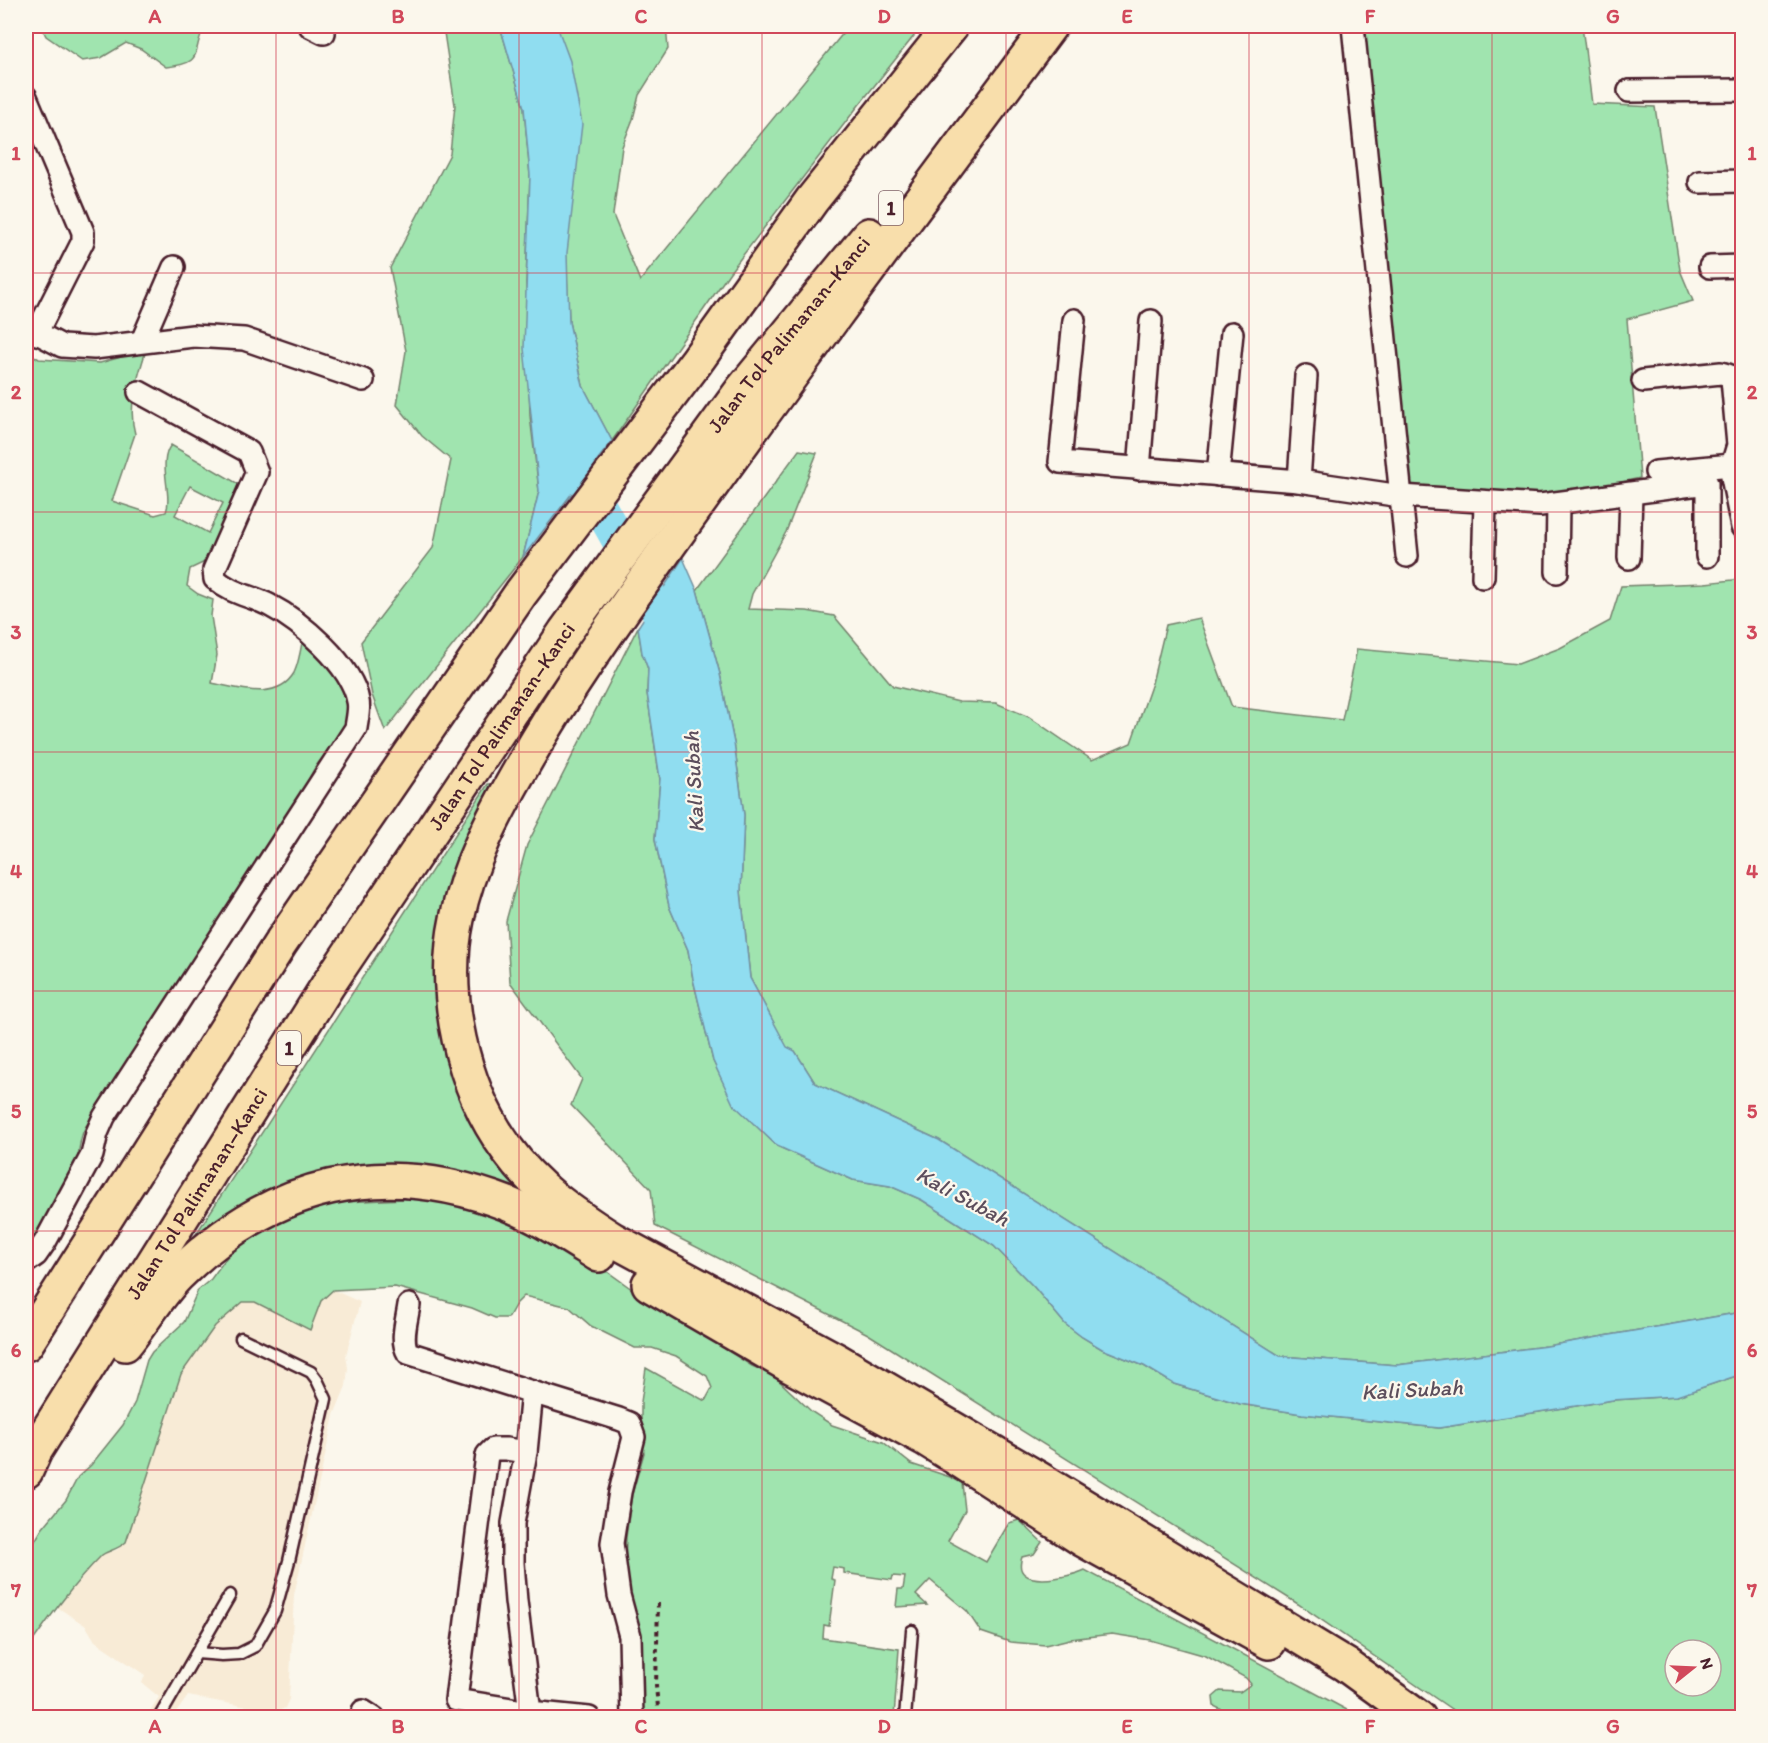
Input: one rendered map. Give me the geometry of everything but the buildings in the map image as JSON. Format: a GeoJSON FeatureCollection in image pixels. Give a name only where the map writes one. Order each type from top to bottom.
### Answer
{"type":"FeatureCollection","features":[{"type":"Feature","properties":{"kind":"highway"},"geometry":{"type":"LineString","coordinates":[[26,1344],[280,944],[521,593],[696,362],[812,200],[951,26]]}},
{"type":"Feature","properties":{"kind":"highway","name":"Jalan Tol Palimanan–Kanci"},"geometry":{"type":"LineString","coordinates":[[26,1473],[35,1451],[328,985],[565,632],[753,401],[1039,26]]}},
{"type":"Feature","properties":{"kind":"highway"},"geometry":{"type":"LineString","coordinates":[[1050,26],[753,401],[540,735],[501,802],[474,861],[456,920],[453,977],[457,1029],[464,1059],[490,1122],[524,1170],[553,1197],[612,1239],[836,1360],[1039,1479],[1346,1665],[1419,1718]]}},
{"type":"Feature","properties":{"kind":"highway"},"geometry":{"type":"LineString","coordinates":[[26,1473],[176,1277],[218,1239],[255,1215],[284,1201],[324,1188],[360,1182],[404,1181],[436,1184],[508,1205],[546,1224],[787,1364],[934,1444],[1082,1539],[1365,1695],[1397,1718]]}},
{"type":"Feature","properties":{"kind":"street"},"geometry":{"type":"LineString","coordinates":[[1353,26],[1407,556]]}},
{"type":"Feature","properties":{"kind":"street"},"geometry":{"type":"LineString","coordinates":[[1629,91],[1743,90]]}},
{"type":"Feature","properties":{"kind":"street"},"geometry":{"type":"LineString","coordinates":[[26,97],[77,218],[83,241],[31,331],[62,346],[94,348],[193,336],[244,339],[363,380]]}},
{"type":"Feature","properties":{"kind":"street"},"geometry":{"type":"LineString","coordinates":[[26,143],[37,123]]}},
{"type":"Feature","properties":{"kind":"street"},"geometry":{"type":"LineString","coordinates":[[1700,182],[1743,181]]}},
{"type":"Feature","properties":{"kind":"street"},"geometry":{"type":"LineString","coordinates":[[1710,267],[1743,266]]}},
{"type":"Feature","properties":{"kind":"street"},"geometry":{"type":"LineString","coordinates":[[142,341],[174,267]]}},
{"type":"Feature","properties":{"kind":"street"},"geometry":{"type":"LineString","coordinates":[[1074,320],[1060,462],[1299,481],[1401,496],[1540,505],[1707,483],[1707,556]]}},
{"type":"Feature","properties":{"kind":"street"},"geometry":{"type":"LineString","coordinates":[[1139,469],[1150,321]]}},
{"type":"Feature","properties":{"kind":"street"},"geometry":{"type":"LineString","coordinates":[[1218,475],[1232,333]]}},
{"type":"Feature","properties":{"kind":"street"},"geometry":{"type":"LineString","coordinates":[[1643,381],[1721,373],[1732,379],[1738,452],[1734,488],[1743,527]]}},
{"type":"Feature","properties":{"kind":"street"},"geometry":{"type":"LineString","coordinates":[[1299,481],[1306,376]]}},
{"type":"Feature","properties":{"kind":"street"},"geometry":{"type":"LineString","coordinates":[[26,1262],[36,1255],[45,1242],[92,1155],[97,1132],[104,1117],[357,728],[358,701],[350,679],[324,645],[268,604],[225,588],[215,579],[214,570],[257,472],[249,452],[140,392]]}},
{"type":"Feature","properties":{"kind":"street"},"geometry":{"type":"LineString","coordinates":[[1656,472],[1738,452]]}},
{"type":"Feature","properties":{"kind":"street"},"geometry":{"type":"LineString","coordinates":[[1629,558],[1631,494]]}},
{"type":"Feature","properties":{"kind":"street"},"geometry":{"type":"LineString","coordinates":[[1483,577],[1485,502]]}},
{"type":"Feature","properties":{"kind":"street"},"geometry":{"type":"LineString","coordinates":[[1557,572],[1558,503]]}},
{"type":"Feature","properties":{"kind":"street"},"geometry":{"type":"LineString","coordinates":[[408,1305],[404,1339],[404,1347],[408,1353],[629,1423],[634,1433],[632,1450],[618,1500],[612,1543],[619,1595],[630,1636],[632,1718]]}},
{"type":"Feature","properties":{"kind":"street"},"geometry":{"type":"LineString","coordinates":[[530,1712],[520,1647],[513,1563],[513,1523],[526,1452],[532,1392]]}},
{"type":"Feature","properties":{"kind":"street"},"geometry":{"type":"LineString","coordinates":[[526,1452],[493,1449],[487,1455],[455,1709],[530,1712],[589,1718]]}},
{"type":"Feature","properties":{"kind":"lane"},"geometry":{"type":"LineString","coordinates":[[196,1653],[239,1654],[255,1646],[275,1611],[289,1562],[326,1399],[311,1372],[241,1338]]}},
{"type":"Feature","properties":{"kind":"lane"},"geometry":{"type":"LineString","coordinates":[[159,1718],[230,1595]]}},
{"type":"Feature","properties":{"kind":"lane"},"geometry":{"type":"LineString","coordinates":[[905,1718],[912,1631]]}},
{"type":"Feature","properties":{"kind":"path"},"geometry":{"type":"LineString","coordinates":[[658,1603],[656,1686],[659,1718]]}},
{"type":"Feature","properties":{"kind":"shaded area"},"geometry":{"type":"Polygon","coordinates":[[[333,1290],[360,1302],[346,1355],[348,1368],[346,1386],[334,1415],[294,1595],[289,1699],[285,1708],[281,1710],[265,1710],[188,1696],[173,1717],[146,1717],[159,1697],[142,1683],[145,1675],[95,1641],[86,1626],[57,1607],[104,1552],[117,1550],[126,1542],[181,1373],[215,1326],[243,1302],[255,1302],[309,1329],[321,1301],[333,1290]]]}},
{"type":"Feature","properties":{"kind":"green space"},"geometry":{"type":"Polygon","coordinates":[[[41,26],[205,26],[192,59],[187,63],[166,67],[141,49],[126,43],[101,58],[82,61],[46,36],[41,26]]]}},
{"type":"Feature","properties":{"kind":"green space"},"geometry":{"type":"Polygon","coordinates":[[[443,26],[500,26],[524,108],[530,176],[526,282],[530,416],[539,491],[523,557],[385,731],[372,695],[361,642],[433,548],[451,460],[422,436],[397,405],[406,351],[390,268],[450,154],[455,105],[443,26]]]}},
{"type":"Feature","properties":{"kind":"green space"},"geometry":{"type":"Polygon","coordinates":[[[557,26],[666,26],[668,49],[639,95],[622,147],[613,215],[640,281],[849,26],[922,26],[730,272],[612,441],[583,386],[569,322],[557,26]]]}},
{"type":"Feature","properties":{"kind":"green space"},"geometry":{"type":"Polygon","coordinates":[[[1364,26],[1582,26],[1592,104],[1655,107],[1680,270],[1693,301],[1627,319],[1640,478],[1560,496],[1420,493],[1408,486],[1404,472],[1364,26]]]}},
{"type":"Feature","properties":{"kind":"green space"},"geometry":{"type":"Polygon","coordinates":[[[146,350],[133,402],[135,434],[112,501],[155,515],[166,512],[168,496],[165,460],[171,445],[242,486],[209,560],[190,569],[187,586],[198,594],[213,600],[211,616],[217,655],[212,683],[256,691],[278,688],[294,673],[303,637],[322,656],[339,680],[345,692],[348,719],[342,736],[315,767],[300,802],[104,1104],[88,1123],[82,1134],[76,1162],[61,1197],[49,1220],[26,1250],[26,351],[39,359],[100,363],[146,350]],[[190,486],[175,515],[208,533],[223,503],[190,486]]]}},
{"type":"Feature","properties":{"kind":"green space"},"geometry":{"type":"Polygon","coordinates":[[[799,450],[817,453],[786,532],[752,594],[748,609],[807,611],[834,616],[893,686],[959,702],[996,703],[1029,717],[1092,760],[1131,743],[1152,683],[1166,625],[1199,618],[1232,707],[1342,720],[1357,649],[1518,664],[1560,648],[1610,621],[1621,586],[1705,583],[1742,579],[1742,1312],[1547,1346],[1397,1365],[1280,1356],[939,1140],[815,1083],[795,1051],[787,1048],[750,978],[741,891],[744,815],[734,743],[720,674],[697,590],[799,450]]]}},
{"type":"Feature","properties":{"kind":"green space"},"geometry":{"type":"Polygon","coordinates":[[[638,627],[642,653],[648,669],[647,693],[660,780],[655,839],[669,906],[688,950],[713,1061],[734,1104],[777,1146],[853,1180],[890,1186],[922,1200],[994,1246],[1034,1287],[1065,1324],[1102,1349],[1144,1366],[1174,1384],[1240,1404],[1302,1414],[1439,1428],[1613,1400],[1677,1396],[1742,1374],[1742,1717],[1459,1717],[1454,1711],[1298,1604],[868,1334],[655,1226],[651,1189],[571,1105],[582,1079],[510,982],[506,921],[527,845],[638,627]]]}},
{"type":"Feature","properties":{"kind":"green space"},"geometry":{"type":"Polygon","coordinates":[[[488,784],[491,784],[491,788],[481,808],[442,984],[543,1200],[438,1170],[187,1248],[488,784]]]}},
{"type":"Feature","properties":{"kind":"green space"},"geometry":{"type":"Polygon","coordinates":[[[443,1197],[478,1204],[598,1265],[643,1297],[752,1366],[773,1375],[812,1412],[832,1425],[883,1442],[911,1464],[962,1483],[965,1510],[948,1541],[986,1562],[1009,1523],[1019,1520],[1042,1542],[1034,1554],[1022,1557],[1021,1568],[1025,1574],[1043,1579],[1067,1576],[1085,1570],[1360,1717],[1240,1717],[1239,1714],[1228,1713],[1214,1706],[1213,1697],[1220,1691],[1240,1692],[1251,1684],[1246,1678],[1206,1656],[1150,1640],[1112,1634],[1070,1639],[1045,1645],[1010,1642],[981,1632],[967,1611],[930,1580],[916,1595],[927,1605],[896,1607],[898,1589],[903,1589],[905,1577],[893,1576],[892,1580],[844,1573],[844,1569],[833,1567],[831,1579],[835,1580],[829,1626],[824,1625],[823,1638],[899,1649],[894,1717],[640,1717],[642,1662],[625,1568],[626,1537],[632,1494],[644,1453],[641,1402],[646,1368],[705,1401],[712,1388],[707,1376],[676,1356],[652,1348],[635,1348],[591,1326],[569,1307],[524,1296],[508,1318],[495,1318],[472,1308],[395,1287],[333,1290],[321,1301],[310,1330],[255,1302],[243,1302],[215,1326],[181,1374],[126,1542],[102,1555],[91,1566],[26,1651],[26,1556],[42,1529],[66,1500],[78,1477],[91,1465],[123,1425],[135,1402],[147,1360],[152,1352],[184,1322],[198,1290],[211,1279],[232,1250],[267,1224],[328,1205],[345,1202],[443,1197]]]}},
{"type":"Feature","properties":{"kind":"water"},"geometry":{"type":"Polygon","coordinates":[[[500,26],[557,26],[570,61],[582,124],[567,253],[569,322],[583,386],[612,441],[523,557],[539,491],[524,348],[530,175],[524,108],[500,26]]]}},
{"type":"Feature","properties":{"kind":"water","name":"Kali Subah"},"geometry":{"type":"Polygon","coordinates":[[[683,558],[697,590],[720,674],[734,743],[744,815],[741,891],[750,978],[787,1047],[795,1051],[815,1083],[939,1140],[1280,1356],[1397,1365],[1547,1346],[1742,1312],[1742,1374],[1677,1396],[1613,1400],[1439,1428],[1302,1414],[1240,1404],[1174,1384],[1144,1366],[1102,1349],[1082,1337],[1065,1324],[1034,1287],[994,1246],[922,1200],[890,1186],[853,1180],[777,1146],[733,1104],[713,1061],[688,950],[669,906],[655,839],[660,779],[647,693],[648,669],[642,653],[638,627],[683,558]]]}},
{"type":"Feature","properties":{"kind":"waterway"},"geometry":{"type":"LineString","coordinates":[[561,438],[669,630],[672,644]]}}]}
